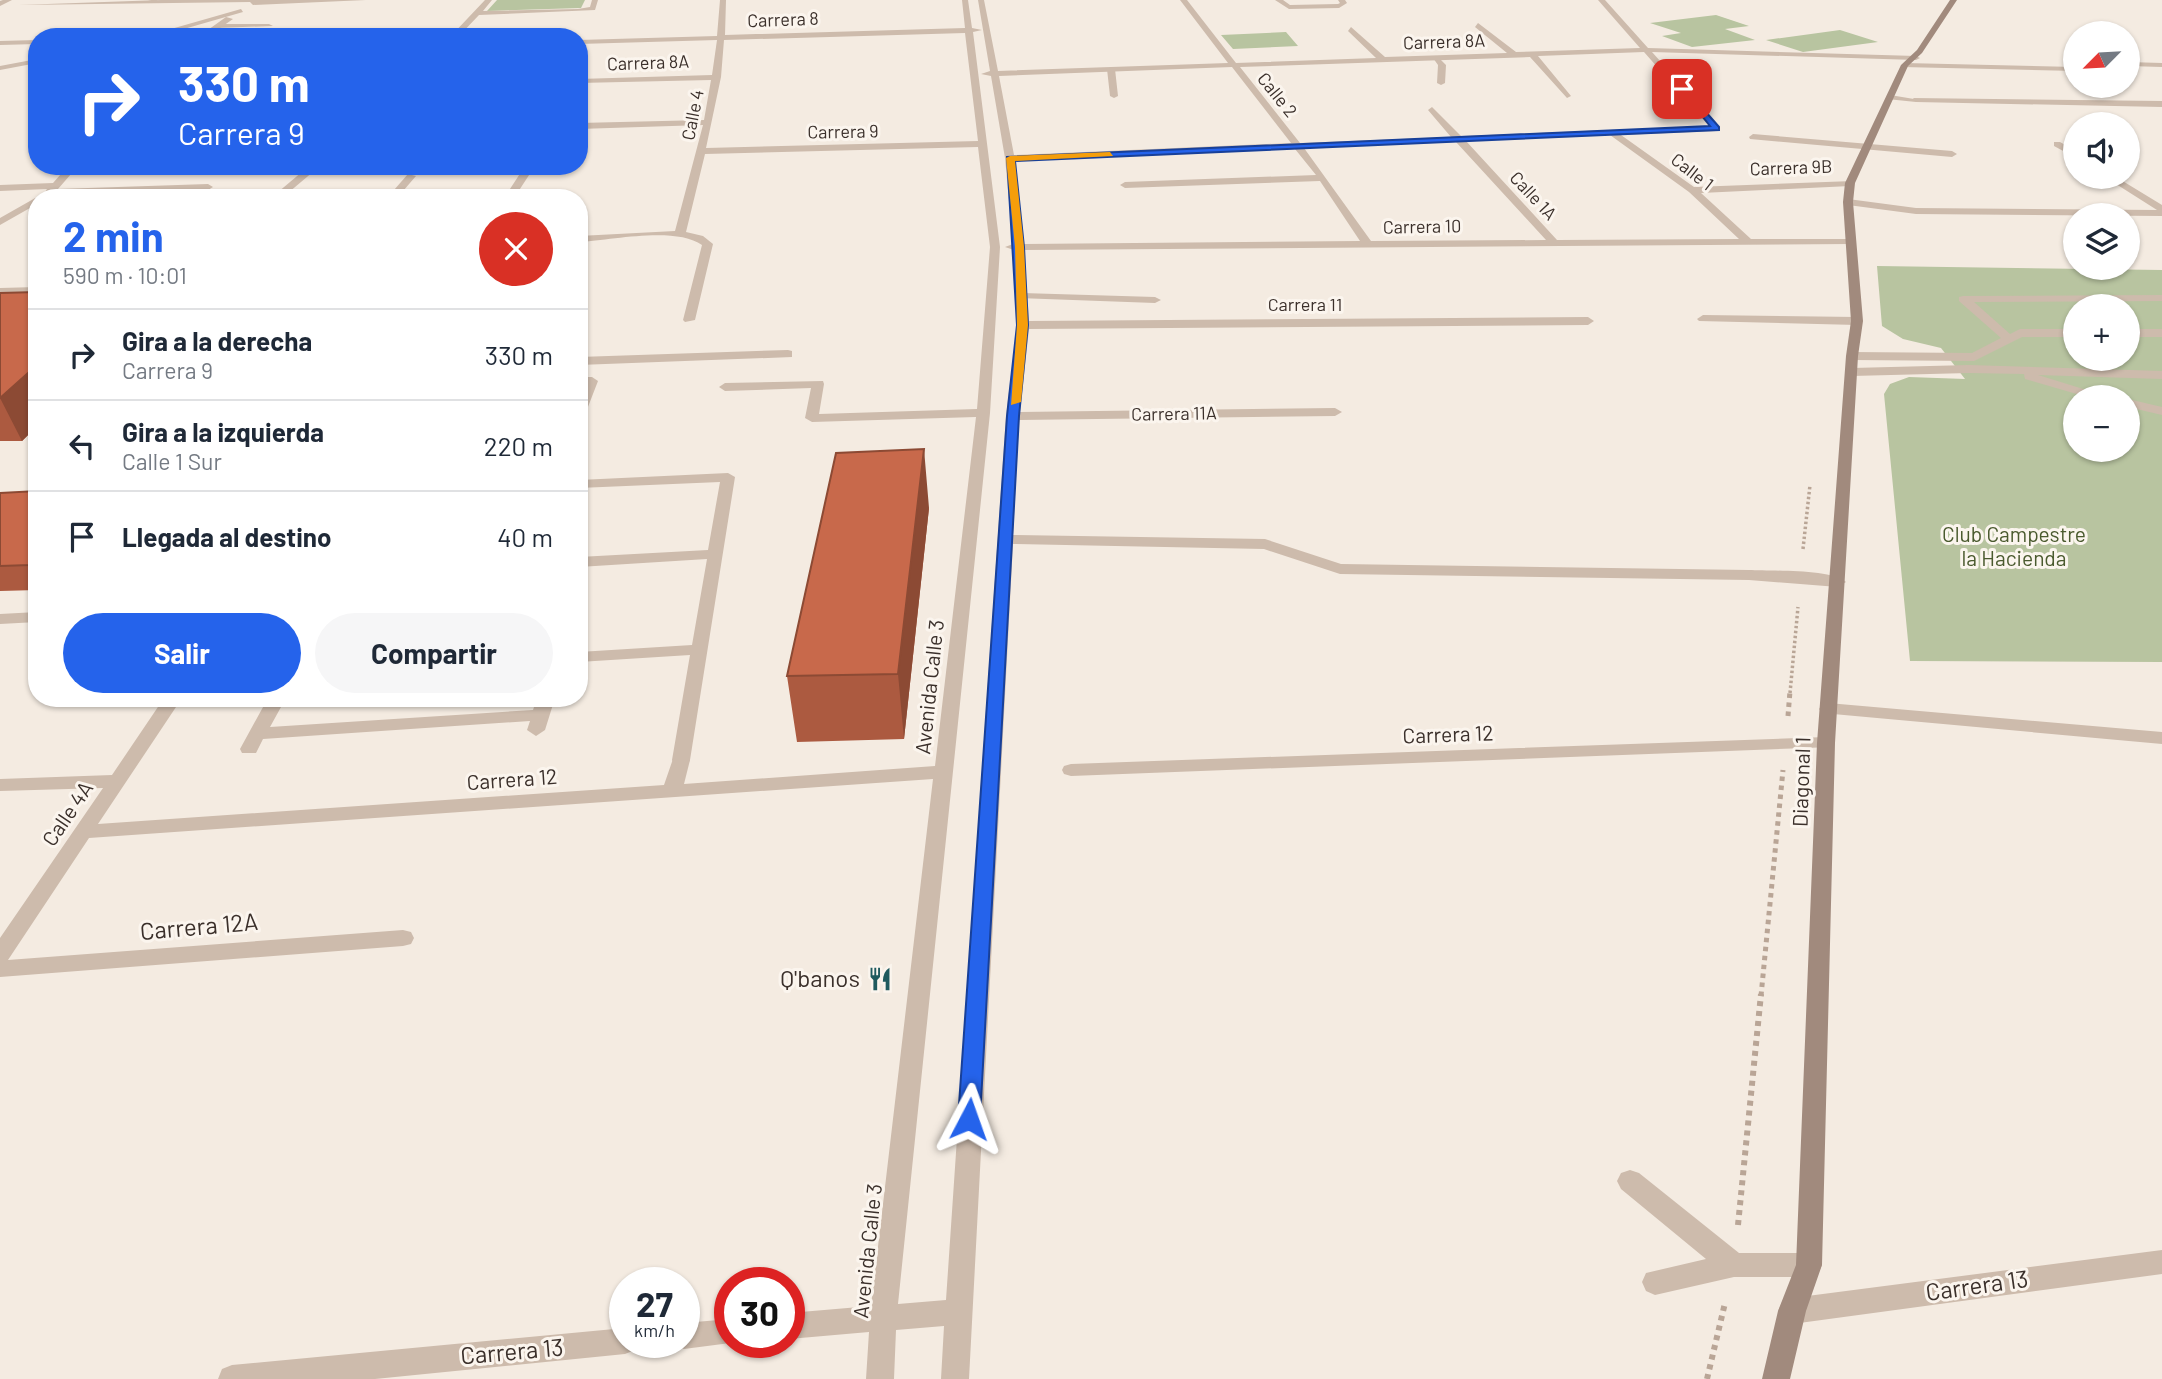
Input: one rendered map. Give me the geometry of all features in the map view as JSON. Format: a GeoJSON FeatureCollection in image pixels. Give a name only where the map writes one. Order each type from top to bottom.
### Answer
{"type":"FeatureCollection","features":[{"type":"Feature","properties":{"kind":"main road"},"geometry":{"type":"LineString","coordinates":[[1849,193],[1905,65],[1916,58],[1944,10],[1954,0]]}},
{"type":"Feature","properties":{"kind":"main road","name":"Diagonal 1"},"geometry":{"type":"LineString","coordinates":[[1776,1379],[1792,1311],[1809,1265],[1826,743],[1857,321],[1849,193]]}},
{"type":"Feature","properties":{"kind":"street"},"geometry":{"type":"LineString","coordinates":[[0,4],[9,0]]}},
{"type":"Feature","properties":{"kind":"street"},"geometry":{"type":"LineString","coordinates":[[22,5],[363,0]]}},
{"type":"Feature","properties":{"kind":"street"},"geometry":{"type":"LineString","coordinates":[[463,28],[489,0]]}},
{"type":"Feature","properties":{"kind":"street"},"geometry":{"type":"LineString","coordinates":[[477,13],[587,10],[593,9],[595,0]]}},
{"type":"Feature","properties":{"kind":"street","name":"Calle 4"},"geometry":{"type":"LineString","coordinates":[[680,233],[709,122],[722,38],[723,0]]}},
{"type":"Feature","properties":{"kind":"street","name":"Avenida Calle 3"},"geometry":{"type":"LineString","coordinates":[[880,1379],[883,1317],[983,413],[995,247],[965,0]]}},
{"type":"Feature","properties":{"kind":"street"},"geometry":{"type":"LineString","coordinates":[[955,1379],[1013,416],[1023,325],[1010,158],[981,0]]}},
{"type":"Feature","properties":{"kind":"street","name":"Calle 2"},"geometry":{"type":"LineString","coordinates":[[1183,0],[1323,178],[1368,245]]}},
{"type":"Feature","properties":{"kind":"street"},"geometry":{"type":"LineString","coordinates":[[1278,0],[1289,7],[1339,6],[1344,3],[1341,0]]}},
{"type":"Feature","properties":{"kind":"street"},"geometry":{"type":"LineString","coordinates":[[1010,158],[1716,128],[1601,0]]}},
{"type":"Feature","properties":{"kind":"street"},"geometry":{"type":"LineString","coordinates":[[215,28],[256,1]]}},
{"type":"Feature","properties":{"kind":"street"},"geometry":{"type":"LineString","coordinates":[[180,28],[241,11]]}},
{"type":"Feature","properties":{"kind":"street"},"geometry":{"type":"LineString","coordinates":[[1478,24],[1514,55]]}},
{"type":"Feature","properties":{"kind":"street"},"geometry":{"type":"LineString","coordinates":[[218,26],[269,26]]}},
{"type":"Feature","properties":{"kind":"street","name":"Carrera 8"},"geometry":{"type":"LineString","coordinates":[[588,42],[988,29]]}},
{"type":"Feature","properties":{"kind":"street"},"geometry":{"type":"LineString","coordinates":[[1351,29],[1383,60]]}},
{"type":"Feature","properties":{"kind":"street"},"geometry":{"type":"LineString","coordinates":[[0,43],[28,42]]}},
{"type":"Feature","properties":{"kind":"street","name":"Carrera 8A"},"geometry":{"type":"LineString","coordinates":[[973,75],[1647,50],[1946,57],[1979,63],[2063,66]]}},
{"type":"Feature","properties":{"kind":"street"},"geometry":{"type":"LineString","coordinates":[[1532,54],[1567,96]]}},
{"type":"Feature","properties":{"kind":"street"},"geometry":{"type":"LineString","coordinates":[[1437,58],[1442,65],[1441,82]]}},
{"type":"Feature","properties":{"kind":"street"},"geometry":{"type":"LineString","coordinates":[[0,68],[28,63]]}},
{"type":"Feature","properties":{"kind":"street"},"geometry":{"type":"LineString","coordinates":[[1905,65],[2063,66]]}},
{"type":"Feature","properties":{"kind":"street"},"geometry":{"type":"LineString","coordinates":[[2140,67],[2162,67]]}},
{"type":"Feature","properties":{"kind":"street"},"geometry":{"type":"LineString","coordinates":[[1111,69],[1114,96]]}},
{"type":"Feature","properties":{"kind":"street","name":"Carrera 8A"},"geometry":{"type":"LineString","coordinates":[[588,81],[717,77]]}},
{"type":"Feature","properties":{"kind":"street"},"geometry":{"type":"LineString","coordinates":[[1890,97],[1916,100],[2162,104]]}},
{"type":"Feature","properties":{"kind":"street","name":"Calle 1A"},"geometry":{"type":"LineString","coordinates":[[1432,110],[1554,243]]}},
{"type":"Feature","properties":{"kind":"street"},"geometry":{"type":"LineString","coordinates":[[588,126],[709,122]]}},
{"type":"Feature","properties":{"kind":"street","name":"Calle 1"},"geometry":{"type":"LineString","coordinates":[[1613,133],[1692,190],[1748,241]]}},
{"type":"Feature","properties":{"kind":"street"},"geometry":{"type":"LineString","coordinates":[[1753,137],[1952,154]]}},
{"type":"Feature","properties":{"kind":"street","name":"Carrera 9"},"geometry":{"type":"LineString","coordinates":[[702,151],[984,144]]}},
{"type":"Feature","properties":{"kind":"street"},"geometry":{"type":"LineString","coordinates":[[2057,144],[2063,147]]}},
{"type":"Feature","properties":{"kind":"street"},"geometry":{"type":"LineString","coordinates":[[51,189],[64,175]]}},
{"type":"Feature","properties":{"kind":"street"},"geometry":{"type":"LineString","coordinates":[[287,189],[304,175]]}},
{"type":"Feature","properties":{"kind":"street"},"geometry":{"type":"LineString","coordinates":[[400,189],[411,176]]}},
{"type":"Feature","properties":{"kind":"street"},"geometry":{"type":"LineString","coordinates":[[1125,185],[1323,178]]}},
{"type":"Feature","properties":{"kind":"street"},"geometry":{"type":"LineString","coordinates":[[162,189],[208,187]]}},
{"type":"Feature","properties":{"kind":"street"},"geometry":{"type":"LineString","coordinates":[[0,188],[28,192]]}},
{"type":"Feature","properties":{"kind":"street"},"geometry":{"type":"LineString","coordinates":[[2128,189],[2162,211]]}},
{"type":"Feature","properties":{"kind":"street","name":"Carrera 9B"},"geometry":{"type":"LineString","coordinates":[[1692,190],[1849,193],[1916,211],[2162,211]]}},
{"type":"Feature","properties":{"kind":"street"},"geometry":{"type":"LineString","coordinates":[[0,222],[28,205]]}},
{"type":"Feature","properties":{"kind":"street"},"geometry":{"type":"LineString","coordinates":[[588,238],[680,233],[702,238],[708,244],[689,320]]}},
{"type":"Feature","properties":{"kind":"street","name":"Carrera 10"},"geometry":{"type":"LineString","coordinates":[[995,247],[1850,241]]}},
{"type":"Feature","properties":{"kind":"street"},"geometry":{"type":"LineString","coordinates":[[0,291],[28,290]]}},
{"type":"Feature","properties":{"kind":"street"},"geometry":{"type":"LineString","coordinates":[[1022,296],[1154,300]]}},
{"type":"Feature","properties":{"kind":"street"},"geometry":{"type":"LineString","coordinates":[[2010,339],[1963,299],[2162,298]]}},
{"type":"Feature","properties":{"kind":"street"},"geometry":{"type":"LineString","coordinates":[[1703,319],[1857,321]]}},
{"type":"Feature","properties":{"kind":"street","name":"Carrera 11"},"geometry":{"type":"LineString","coordinates":[[1023,325],[1588,321]]}},
{"type":"Feature","properties":{"kind":"street"},"geometry":{"type":"LineString","coordinates":[[1852,364],[1973,357],[2020,333],[2063,333]]}},
{"type":"Feature","properties":{"kind":"street"},"geometry":{"type":"LineString","coordinates":[[2140,333],[2162,333]]}},
{"type":"Feature","properties":{"kind":"street"},"geometry":{"type":"LineString","coordinates":[[588,361],[788,354]]}},
{"type":"Feature","properties":{"kind":"street"},"geometry":{"type":"LineString","coordinates":[[1973,357],[1984,370]]}},
{"type":"Feature","properties":{"kind":"street"},"geometry":{"type":"LineString","coordinates":[[1852,364],[2162,375]]}},
{"type":"Feature","properties":{"kind":"street"},"geometry":{"type":"LineString","coordinates":[[2015,371],[2063,388]]}},
{"type":"Feature","properties":{"kind":"street"},"geometry":{"type":"LineString","coordinates":[[726,387],[818,384],[812,418],[983,413]]}},
{"type":"Feature","properties":{"kind":"street"},"geometry":{"type":"LineString","coordinates":[[2140,406],[2162,411]]}},
{"type":"Feature","properties":{"kind":"street","name":"Carrera 11A"},"geometry":{"type":"LineString","coordinates":[[1013,416],[1335,412]]}},
{"type":"Feature","properties":{"kind":"street"},"geometry":{"type":"LineString","coordinates":[[588,484],[728,477],[701,649],[681,760],[672,791]]}},
{"type":"Feature","properties":{"kind":"street"},"geometry":{"type":"LineString","coordinates":[[1006,539],[1265,544],[1340,569],[1800,577],[1838,582]]}},
{"type":"Feature","properties":{"kind":"street"},"geometry":{"type":"LineString","coordinates":[[588,561],[716,554]]}},
{"type":"Feature","properties":{"kind":"street"},"geometry":{"type":"LineString","coordinates":[[0,619],[28,617]]}},
{"type":"Feature","properties":{"kind":"street"},"geometry":{"type":"LineString","coordinates":[[588,656],[701,649]]}},
{"type":"Feature","properties":{"kind":"street","name":"Calle 4A"},"geometry":{"type":"LineString","coordinates":[[0,955],[167,707]]}},
{"type":"Feature","properties":{"kind":"street"},"geometry":{"type":"LineString","coordinates":[[272,707],[253,741],[541,715]]}},
{"type":"Feature","properties":{"kind":"street"},"geometry":{"type":"LineString","coordinates":[[1828,709],[2162,738]]}},
{"type":"Feature","properties":{"kind":"street","name":"Carrera 12"},"geometry":{"type":"LineString","coordinates":[[1072,770],[1826,743]]}},
{"type":"Feature","properties":{"kind":"street","name":"Carrera 12"},"geometry":{"type":"LineString","coordinates":[[83,832],[944,772]]}},
{"type":"Feature","properties":{"kind":"street"},"geometry":{"type":"LineString","coordinates":[[0,785],[117,782]]}},
{"type":"Feature","properties":{"kind":"street","name":"Carrera 12A"},"geometry":{"type":"LineString","coordinates":[[0,970],[403,938]]}},
{"type":"Feature","properties":{"kind":"street"},"geometry":{"type":"LineString","coordinates":[[1630,1181],[1734,1265]]}},
{"type":"Feature","properties":{"kind":"street","name":"Carrera 13"},"geometry":{"type":"LineString","coordinates":[[1792,1311],[2162,1262]]}},
{"type":"Feature","properties":{"kind":"street"},"geometry":{"type":"LineString","coordinates":[[1655,1282],[1734,1265],[1809,1265]]}},
{"type":"Feature","properties":{"kind":"street"},"geometry":{"type":"LineString","coordinates":[[805,1324],[957,1312]]}},
{"type":"Feature","properties":{"kind":"street","name":"Carrera 13"},"geometry":{"type":"LineString","coordinates":[[232,1379],[288,1376],[609,1343]]}},
{"type":"Feature","properties":{"kind":"path"},"geometry":{"type":"LineString","coordinates":[[1707,1379],[1734,1265],[1811,483]]}},
{"type":"Feature","properties":{"kind":"green space"},"geometry":{"type":"Polygon","coordinates":[[[497,0],[585,0],[581,8],[487,11],[497,0]]]}},
{"type":"Feature","properties":{"kind":"green space"},"geometry":{"type":"Polygon","coordinates":[[[1716,15],[1749,26],[1725,29],[1755,40],[1692,47],[1662,36],[1681,33],[1650,23],[1716,15]]]}},
{"type":"Feature","properties":{"kind":"green space"},"geometry":{"type":"Polygon","coordinates":[[[1840,30],[1878,42],[1803,52],[1766,40],[1840,30]]]}},
{"type":"Feature","properties":{"kind":"green space"},"geometry":{"type":"Polygon","coordinates":[[[1286,32],[1298,46],[1233,49],[1221,35],[1286,32]]]}},
{"type":"Feature","properties":{"kind":"green space","name":"Club Campestre la Hacienda"},"geometry":{"type":"Polygon","coordinates":[[[1877,266],[2063,269],[2063,280],[2140,280],[2140,270],[2162,270],[2162,662],[1910,661],[1884,394],[1890,384],[1909,377],[1965,379],[1941,348],[1903,339],[1882,326],[1877,266]]]}},
{"type":"Feature","properties":{"kind":"building"},"geometry":{"type":"Polygon","coordinates":[[[28,292],[28,373],[0,398],[0,293],[28,292]]]}},
{"type":"Feature","properties":{"kind":"building"},"geometry":{"type":"Polygon","coordinates":[[[924,449],[898,674],[787,676],[836,453],[924,449]]]}},
{"type":"Feature","properties":{"kind":"building"},"geometry":{"type":"Polygon","coordinates":[[[28,491],[28,565],[0,566],[0,493],[28,491]]]}},
{"type":"Feature","properties":{"kind":"slow traffic"},"geometry":{"type":"LineString","coordinates":[[1015,402],[1023,325],[1010,158],[1110,154]]}},
{"type":"Feature","properties":{"kind":"place","name":"Q'banos"},"geometry":{"type":"Point","coordinates":[880,979]}},
{"type":"Feature","properties":{"kind":"route"},"geometry":{"type":"LineString","coordinates":[[969,1119],[1013,416],[1023,325],[1010,158],[1716,128],[1682,89]]}}]}
